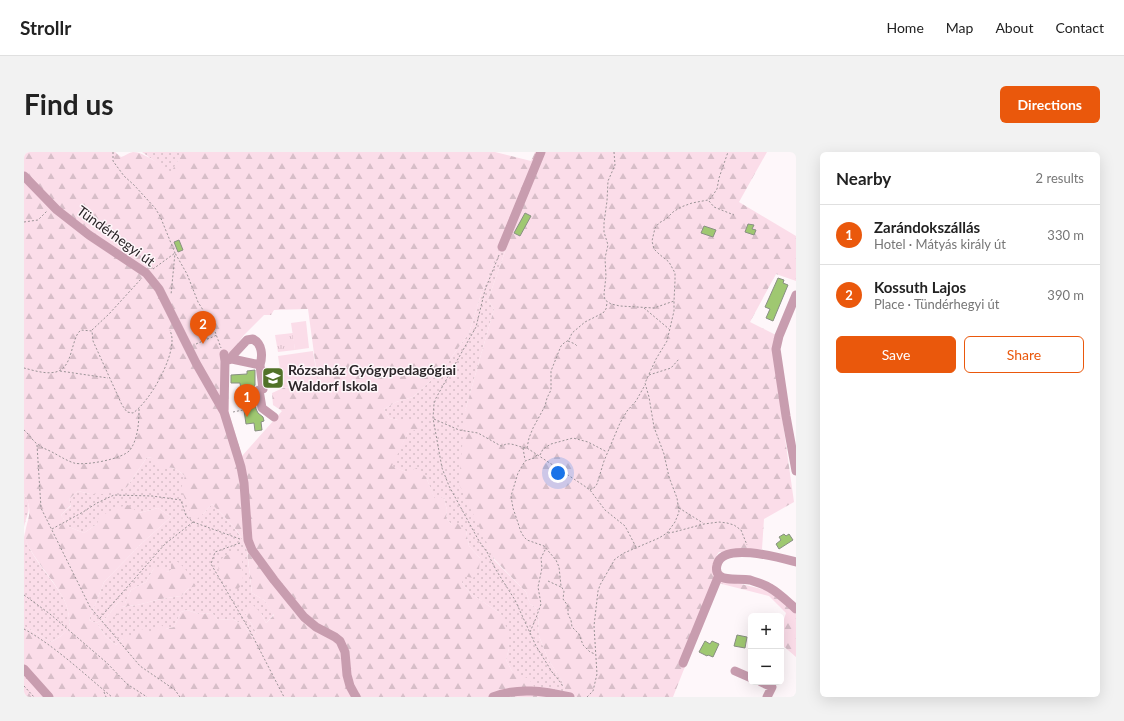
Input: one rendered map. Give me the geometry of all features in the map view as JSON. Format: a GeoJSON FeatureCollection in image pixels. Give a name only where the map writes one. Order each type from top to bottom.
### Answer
{"type":"FeatureCollection","features":[{"type":"Feature","properties":{"kind":"street"},"geometry":{"type":"LineString","coordinates":[[502,247],[541,152]]}},
{"type":"Feature","properties":{"kind":"street","name":"Tündérhegyi út"},"geometry":{"type":"LineString","coordinates":[[24,176],[49,202],[88,235],[146,273],[159,289],[188,347],[224,412]]}},
{"type":"Feature","properties":{"kind":"street"},"geometry":{"type":"LineString","coordinates":[[796,295],[779,336],[776,349],[796,471]]}},
{"type":"Feature","properties":{"kind":"street"},"geometry":{"type":"LineString","coordinates":[[227,358],[234,355],[247,340],[253,339],[258,342],[262,360],[260,365],[263,389],[259,390],[262,408],[274,417]]}},
{"type":"Feature","properties":{"kind":"street"},"geometry":{"type":"LineString","coordinates":[[227,358],[260,365]]}},
{"type":"Feature","properties":{"kind":"street"},"geometry":{"type":"LineString","coordinates":[[227,358],[224,412],[241,467],[244,483],[248,540],[252,550],[304,617],[316,628],[340,641],[345,652],[350,686],[356,697]]}},
{"type":"Feature","properties":{"kind":"street"},"geometry":{"type":"LineString","coordinates":[[796,562],[762,554],[732,554],[721,558],[716,567],[716,572],[724,578],[750,580],[770,587],[796,609]]}},
{"type":"Feature","properties":{"kind":"street"},"geometry":{"type":"LineString","coordinates":[[683,663],[719,575]]}},
{"type":"Feature","properties":{"kind":"street"},"geometry":{"type":"LineString","coordinates":[[24,669],[49,697]]}},
{"type":"Feature","properties":{"kind":"street"},"geometry":{"type":"LineString","coordinates":[[735,671],[748,677]]}},
{"type":"Feature","properties":{"kind":"street"},"geometry":{"type":"LineString","coordinates":[[767,685],[772,687],[767,697]]}},
{"type":"Feature","properties":{"kind":"street"},"geometry":{"type":"LineString","coordinates":[[493,697],[512,692],[529,690],[567,696]]}},
{"type":"Feature","properties":{"kind":"path"},"geometry":{"type":"LineString","coordinates":[[113,152],[113,161],[124,176],[155,208],[160,216],[175,253],[187,274],[198,302],[213,326],[227,358]]}},
{"type":"Feature","properties":{"kind":"path"},"geometry":{"type":"LineString","coordinates":[[614,152],[615,165],[608,181],[604,223],[605,236],[608,245],[605,258],[606,272],[604,294],[606,300],[620,306],[644,308],[657,307],[674,301]]}},
{"type":"Feature","properties":{"kind":"path"},"geometry":{"type":"LineString","coordinates":[[590,490],[597,484],[604,461],[620,423],[636,400],[656,359],[667,341],[674,314],[674,273],[669,262],[654,249],[652,241],[655,228],[659,223],[681,207],[708,200],[713,196],[717,189],[718,181],[728,152]]}},
{"type":"Feature","properties":{"kind":"path"},"geometry":{"type":"LineString","coordinates":[[708,200],[714,207],[734,215]]}},
{"type":"Feature","properties":{"kind":"path"},"geometry":{"type":"LineString","coordinates":[[24,222],[38,220],[50,208],[49,202]]}},
{"type":"Feature","properties":{"kind":"path"},"geometry":{"type":"LineString","coordinates":[[502,247],[485,290],[476,327],[436,398],[433,418],[442,468],[449,486],[479,541],[515,600],[536,646],[552,672],[561,683],[567,696]]}},
{"type":"Feature","properties":{"kind":"path"},"geometry":{"type":"LineString","coordinates":[[92,331],[146,273],[175,253]]}},
{"type":"Feature","properties":{"kind":"path"},"geometry":{"type":"LineString","coordinates":[[170,298],[175,253]]}},
{"type":"Feature","properties":{"kind":"path"},"geometry":{"type":"LineString","coordinates":[[527,448],[533,428],[552,390],[552,368],[561,346],[567,341],[572,333],[585,322],[603,313],[608,302]]}},
{"type":"Feature","properties":{"kind":"path"},"geometry":{"type":"LineString","coordinates":[[644,308],[669,330]]}},
{"type":"Feature","properties":{"kind":"path"},"geometry":{"type":"LineString","coordinates":[[60,371],[67,363],[77,333],[81,330],[92,331]]}},
{"type":"Feature","properties":{"kind":"path"},"geometry":{"type":"LineString","coordinates":[[92,331],[93,341],[122,405],[127,412],[133,413],[140,408],[162,375],[170,352],[172,339]]}},
{"type":"Feature","properties":{"kind":"path"},"geometry":{"type":"LineString","coordinates":[[188,347],[217,335]]}},
{"type":"Feature","properties":{"kind":"path"},"geometry":{"type":"LineString","coordinates":[[567,341],[578,347]]}},
{"type":"Feature","properties":{"kind":"path"},"geometry":{"type":"LineString","coordinates":[[648,375],[662,372],[667,368],[671,368],[679,360]]}},
{"type":"Feature","properties":{"kind":"path"},"geometry":{"type":"LineString","coordinates":[[24,368],[51,373],[60,371],[109,378]]}},
{"type":"Feature","properties":{"kind":"path"},"geometry":{"type":"LineString","coordinates":[[587,697],[593,691],[597,677],[594,626],[600,585],[615,559],[636,547],[659,538],[667,533],[678,517],[679,508],[664,454],[654,427],[649,397],[645,384]]}},
{"type":"Feature","properties":{"kind":"path"},"geometry":{"type":"LineString","coordinates":[[37,445],[60,457],[76,463],[104,461],[117,458],[126,454],[133,444],[139,422],[140,408]]}},
{"type":"Feature","properties":{"kind":"path"},"geometry":{"type":"LineString","coordinates":[[224,412],[243,410]]}},
{"type":"Feature","properties":{"kind":"path"},"geometry":{"type":"LineString","coordinates":[[433,418],[459,430],[478,433],[501,446],[509,444],[527,448],[590,490],[605,510],[626,528],[636,547]]}},
{"type":"Feature","properties":{"kind":"path"},"geometry":{"type":"LineString","coordinates":[[24,430],[30,435],[37,445],[41,508],[90,607],[128,654],[144,670],[175,690],[180,697]]}},
{"type":"Feature","properties":{"kind":"path"},"geometry":{"type":"LineString","coordinates":[[525,461],[534,458],[547,446],[573,438],[588,442],[608,452]]}},
{"type":"Feature","properties":{"kind":"path"},"geometry":{"type":"LineString","coordinates":[[523,448],[525,461],[518,473],[511,494],[513,508],[524,537],[527,540],[542,544],[546,547],[558,564],[564,591],[563,599],[568,606],[568,614],[572,627],[579,634],[583,645],[595,655]]}},
{"type":"Feature","properties":{"kind":"path"},"geometry":{"type":"LineString","coordinates":[[52,529],[114,495],[152,496],[181,500],[186,516],[193,522],[244,541],[216,552],[211,564],[250,630],[284,697]]}},
{"type":"Feature","properties":{"kind":"path"},"geometry":{"type":"LineString","coordinates":[[679,508],[704,524]]}},
{"type":"Feature","properties":{"kind":"path"},"geometry":{"type":"LineString","coordinates":[[100,619],[165,544],[193,522]]}},
{"type":"Feature","properties":{"kind":"path"},"geometry":{"type":"LineString","coordinates":[[667,533],[704,524],[723,523],[734,525],[743,533],[749,553]]}},
{"type":"Feature","properties":{"kind":"path"},"geometry":{"type":"LineString","coordinates":[[530,632],[541,604],[538,586],[542,568],[542,558],[546,547]]}},
{"type":"Feature","properties":{"kind":"path"},"geometry":{"type":"LineString","coordinates":[[548,581],[562,587]]}},
{"type":"Feature","properties":{"kind":"path"},"geometry":{"type":"LineString","coordinates":[[24,595],[50,614],[107,663],[127,684],[147,697]]}},
{"type":"Feature","properties":{"kind":"path"},"geometry":{"type":"LineString","coordinates":[[24,629],[34,634],[112,697]]}},
{"type":"Feature","properties":{"kind":"path"},"geometry":{"type":"LineString","coordinates":[[24,686],[34,697]]}},
{"type":"Feature","properties":{"kind":"path"},"geometry":{"type":"LineString","coordinates":[[104,690],[106,697]]}},
{"type":"Feature","properties":{"kind":"green space"},"geometry":{"type":"Polygon","coordinates":[[[24,152],[115,152],[121,157],[133,152],[142,154],[171,172],[181,156],[181,152],[495,152],[531,161],[535,152],[767,152],[739,202],[796,236],[796,281],[776,274],[750,322],[776,335],[773,352],[794,502],[764,519],[762,549],[719,552],[714,561],[713,572],[720,579],[766,590],[796,614],[796,657],[784,647],[784,619],[786,613],[769,596],[718,583],[673,697],[577,697],[566,694],[562,681],[548,659],[539,636],[538,609],[530,604],[526,592],[495,560],[459,484],[465,411],[494,309],[488,300],[507,246],[501,244],[481,294],[469,333],[443,369],[413,397],[396,402],[384,409],[389,418],[398,420],[420,420],[419,429],[408,432],[392,466],[406,472],[417,468],[426,477],[435,499],[444,497],[447,511],[446,518],[452,525],[457,523],[466,531],[469,546],[480,558],[479,570],[473,578],[463,576],[462,583],[470,593],[501,614],[508,631],[509,648],[506,660],[512,671],[529,679],[536,689],[538,697],[24,697],[24,626],[51,642],[61,636],[70,626],[68,611],[64,599],[33,554],[25,539],[29,518],[29,507],[24,494],[24,152]],[[308,309],[274,310],[271,315],[264,315],[244,335],[231,353],[227,356],[229,413],[242,456],[282,411],[273,405],[272,393],[283,388],[318,383],[308,309]],[[147,457],[127,487],[106,494],[90,494],[78,491],[69,499],[71,505],[61,515],[69,527],[84,533],[97,524],[99,517],[116,508],[128,505],[139,513],[158,508],[171,517],[141,544],[104,582],[89,620],[96,623],[106,618],[120,600],[125,603],[131,590],[146,582],[154,568],[162,568],[167,572],[171,570],[171,562],[178,562],[188,573],[196,586],[189,588],[181,596],[121,607],[117,615],[98,625],[105,636],[116,645],[123,639],[124,635],[128,634],[131,636],[135,631],[142,629],[149,633],[160,624],[166,629],[174,627],[181,612],[187,610],[199,614],[212,613],[218,620],[232,619],[244,625],[251,636],[256,632],[245,613],[245,609],[248,606],[253,605],[261,613],[266,623],[274,615],[264,600],[252,593],[247,550],[242,537],[212,504],[197,519],[191,514],[181,489],[185,476],[173,468],[160,470],[152,458],[147,457]]]}},
{"type":"Feature","properties":{"kind":"green space"},"geometry":{"type":"Polygon","coordinates":[[[142,152],[181,152],[181,156],[171,173],[142,152]]]}},
{"type":"Feature","properties":{"kind":"green space"},"geometry":{"type":"Polygon","coordinates":[[[501,243],[507,246],[488,300],[494,309],[465,411],[494,560],[526,592],[530,604],[538,609],[539,636],[548,659],[562,681],[566,694],[577,697],[538,697],[536,689],[512,671],[506,660],[509,648],[501,614],[470,593],[462,583],[462,576],[480,558],[469,546],[466,531],[452,525],[446,518],[447,511],[444,497],[435,500],[426,477],[406,472],[391,466],[408,432],[420,421],[389,418],[384,409],[396,402],[413,397],[443,369],[469,333],[481,294],[501,243]]]}},
{"type":"Feature","properties":{"kind":"green space"},"geometry":{"type":"Polygon","coordinates":[[[306,321],[309,348],[295,350],[291,323],[306,321]]]}},
{"type":"Feature","properties":{"kind":"green space"},"geometry":{"type":"Polygon","coordinates":[[[293,333],[295,350],[278,352],[275,335],[293,333]]]}},
{"type":"Feature","properties":{"kind":"green space"},"geometry":{"type":"Polygon","coordinates":[[[313,351],[318,383],[283,388],[278,356],[313,351]]]}},
{"type":"Feature","properties":{"kind":"green space"},"geometry":{"type":"Polygon","coordinates":[[[147,457],[152,458],[168,467],[176,469],[185,476],[203,514],[212,504],[233,526],[246,544],[252,593],[264,600],[274,614],[266,623],[261,613],[245,613],[256,632],[251,636],[244,625],[232,619],[218,620],[212,613],[199,614],[187,610],[181,612],[174,627],[123,639],[116,645],[105,636],[98,625],[121,607],[181,596],[189,588],[171,570],[167,572],[154,568],[146,582],[131,590],[125,603],[122,603],[120,600],[106,618],[96,623],[89,620],[104,582],[141,544],[171,517],[158,508],[97,524],[84,533],[69,527],[61,515],[71,506],[69,499],[78,491],[90,494],[127,487],[147,457]]]}},
{"type":"Feature","properties":{"kind":"green space"},"geometry":{"type":"Polygon","coordinates":[[[24,494],[29,507],[24,527],[24,494]]]}},
{"type":"Feature","properties":{"kind":"green space"},"geometry":{"type":"Polygon","coordinates":[[[24,532],[29,548],[58,589],[66,603],[68,611],[70,627],[61,636],[51,642],[24,626],[24,532]]]}},
{"type":"Feature","properties":{"kind":"green space"},"geometry":{"type":"Polygon","coordinates":[[[233,552],[240,554],[242,559],[243,583],[238,589],[230,586],[226,582],[218,567],[220,560],[233,552]]]}},
{"type":"Feature","properties":{"kind":"building"},"geometry":{"type":"Polygon","coordinates":[[[525,213],[531,216],[520,236],[514,233],[525,213]]]}},
{"type":"Feature","properties":{"kind":"building"},"geometry":{"type":"Polygon","coordinates":[[[748,224],[754,225],[752,229],[756,230],[754,235],[745,232],[748,224]]]}},
{"type":"Feature","properties":{"kind":"building"},"geometry":{"type":"Polygon","coordinates":[[[704,226],[716,230],[713,237],[701,233],[704,226]]]}},
{"type":"Feature","properties":{"kind":"building"},"geometry":{"type":"Polygon","coordinates":[[[179,240],[183,250],[178,252],[174,242],[179,240]]]}},
{"type":"Feature","properties":{"kind":"building"},"geometry":{"type":"Polygon","coordinates":[[[778,278],[784,280],[783,283],[788,285],[773,321],[766,318],[770,309],[765,307],[778,278]]]}},
{"type":"Feature","properties":{"kind":"building"},"geometry":{"type":"Polygon","coordinates":[[[255,370],[255,385],[253,391],[256,409],[263,417],[264,421],[261,422],[262,430],[255,431],[254,423],[246,424],[240,383],[231,383],[231,375],[247,374],[247,371],[255,370]]]}},
{"type":"Feature","properties":{"kind":"building"},"geometry":{"type":"Polygon","coordinates":[[[784,534],[786,536],[789,534],[793,540],[779,549],[776,544],[781,540],[779,537],[784,534]]]}},
{"type":"Feature","properties":{"kind":"building"},"geometry":{"type":"Polygon","coordinates":[[[737,635],[747,637],[745,648],[734,646],[737,635]]]}},
{"type":"Feature","properties":{"kind":"building"},"geometry":{"type":"Polygon","coordinates":[[[705,641],[710,644],[712,641],[719,644],[713,657],[699,652],[705,641]]]}},
{"type":"Feature","properties":{"kind":"place","name":"Kossuth Lajos"},"geometry":{"type":"Point","coordinates":[203,344]}},
{"type":"Feature","properties":{"kind":"place","name":"Rózsaház Gyógypedagógiai Waldorf Iskola"},"geometry":{"type":"Point","coordinates":[273,378]}},
{"type":"Feature","properties":{"kind":"place","name":"Zarándokszállás"},"geometry":{"type":"Point","coordinates":[247,417]}}]}
